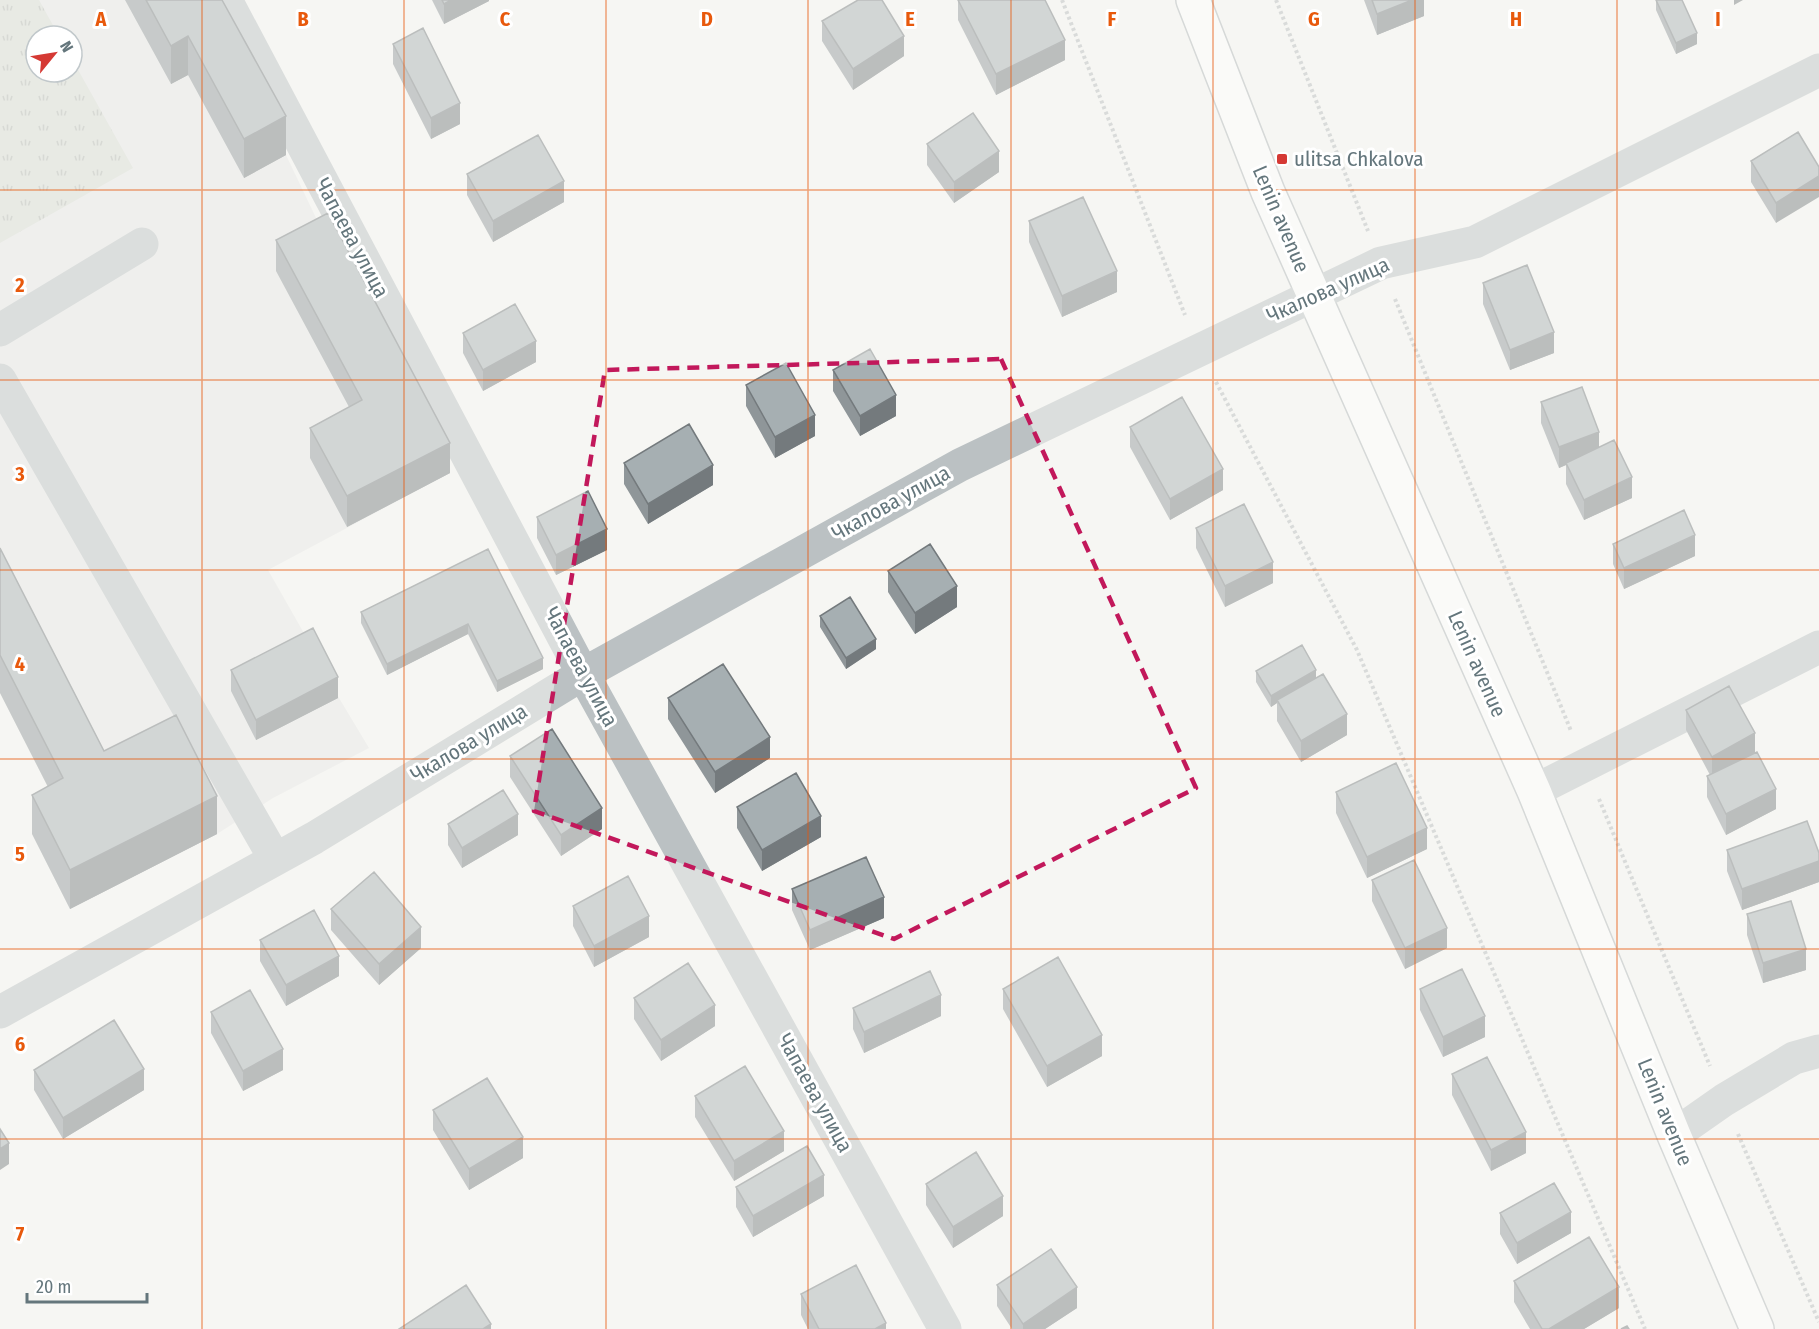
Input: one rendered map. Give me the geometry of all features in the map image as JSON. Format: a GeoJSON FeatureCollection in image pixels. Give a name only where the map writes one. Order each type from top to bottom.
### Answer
{"type":"FeatureCollection","features":[{"type":"Feature","properties":{"kind":"main road","name":"Lenin avenue"},"geometry":{"type":"LineString","coordinates":[[1193,0],[1268,192],[1534,791],[1674,1135],[1757,1329]]}},
{"type":"Feature","properties":{"kind":"street","name":"Чапаева улица"},"geometry":{"type":"LineString","coordinates":[[226,0],[583,674],[945,1329]]}},
{"type":"Feature","properties":{"kind":"street","name":"Чкалова улица"},"geometry":{"type":"LineString","coordinates":[[0,1012],[314,838],[583,674],[960,465],[1381,263],[1475,242],[1819,70]]}},
{"type":"Feature","properties":{"kind":"street"},"geometry":{"type":"LineString","coordinates":[[0,330],[142,244]]}},
{"type":"Feature","properties":{"kind":"street"},"geometry":{"type":"LineString","coordinates":[[0,380],[275,859]]}},
{"type":"Feature","properties":{"kind":"street"},"geometry":{"type":"LineString","coordinates":[[1534,791],[1819,647]]}},
{"type":"Feature","properties":{"kind":"street"},"geometry":{"type":"LineString","coordinates":[[1674,1135],[1724,1100],[1794,1058],[1819,1051]]}},
{"type":"Feature","properties":{"kind":"path"},"geometry":{"type":"LineString","coordinates":[[1062,0],[1198,349],[1357,650],[1645,1329]]}},
{"type":"Feature","properties":{"kind":"path"},"geometry":{"type":"LineString","coordinates":[[1275,0],[1585,766],[1819,1322]]}},
{"type":"Feature","properties":{"kind":"highlighted area"},"geometry":{"type":"Polygon","coordinates":[[[1001,359],[1196,788],[894,939],[534,811],[605,370],[1001,359]]]}},
{"type":"Feature","properties":{"kind":"shaded area"},"geometry":{"type":"Polygon","coordinates":[[[0,0],[201,0],[286,155],[328,243],[450,473],[268,570],[369,748],[273,798],[217,834],[70,909],[32,834],[63,817],[0,693],[0,0]]]}},
{"type":"Feature","properties":{"kind":"green space"},"geometry":{"type":"Polygon","coordinates":[[[0,0],[39,0],[52,24],[24,24],[24,84],[84,84],[84,80],[133,168],[0,243],[0,0]]]}},
{"type":"Feature","properties":{"kind":"building"},"geometry":{"type":"Polygon","coordinates":[[[146,0],[222,0],[286,116],[244,139],[188,36],[171,46],[146,0]]]}},
{"type":"Feature","properties":{"kind":"building"},"geometry":{"type":"Polygon","coordinates":[[[858,0],[882,0],[904,36],[853,69],[822,21],[858,0]]]}},
{"type":"Feature","properties":{"kind":"building"},"geometry":{"type":"Polygon","coordinates":[[[958,0],[1045,0],[1065,40],[996,74],[958,0]]]}},
{"type":"Feature","properties":{"kind":"building"},"geometry":{"type":"Polygon","coordinates":[[[1372,0],[1412,0],[1377,14],[1372,0]]]}},
{"type":"Feature","properties":{"kind":"building"},"geometry":{"type":"Polygon","coordinates":[[[1656,0],[1682,0],[1697,33],[1676,43],[1656,0]]]}},
{"type":"Feature","properties":{"kind":"building"},"geometry":{"type":"Polygon","coordinates":[[[423,28],[460,103],[431,118],[393,44],[423,28]]]}},
{"type":"Feature","properties":{"kind":"building"},"geometry":{"type":"Polygon","coordinates":[[[973,113],[999,151],[954,182],[927,144],[973,113]]]}},
{"type":"Feature","properties":{"kind":"building"},"geometry":{"type":"Polygon","coordinates":[[[1798,132],[1819,167],[1819,176],[1776,203],[1751,161],[1798,132]]]}},
{"type":"Feature","properties":{"kind":"building"},"geometry":{"type":"Polygon","coordinates":[[[538,135],[564,181],[493,221],[467,174],[538,135]]]}},
{"type":"Feature","properties":{"kind":"building"},"geometry":{"type":"Polygon","coordinates":[[[1083,197],[1117,271],[1062,296],[1029,221],[1083,197]]]}},
{"type":"Feature","properties":{"kind":"building"},"geometry":{"type":"Polygon","coordinates":[[[328,213],[450,443],[347,496],[310,428],[362,400],[276,240],[328,213]]]}},
{"type":"Feature","properties":{"kind":"building"},"geometry":{"type":"Polygon","coordinates":[[[1527,265],[1554,332],[1510,350],[1483,283],[1527,265]]]}},
{"type":"Feature","properties":{"kind":"building"},"geometry":{"type":"Polygon","coordinates":[[[515,304],[536,341],[483,370],[463,333],[515,304]]]}},
{"type":"Feature","properties":{"kind":"building"},"geometry":{"type":"Polygon","coordinates":[[[870,349],[896,395],[860,416],[833,370],[870,349]]]}},
{"type":"Feature","properties":{"kind":"building"},"geometry":{"type":"Polygon","coordinates":[[[786,363],[815,415],[775,437],[746,385],[786,363]]]}},
{"type":"Feature","properties":{"kind":"building"},"geometry":{"type":"Polygon","coordinates":[[[1582,387],[1599,432],[1559,447],[1541,402],[1582,387]]]}},
{"type":"Feature","properties":{"kind":"building"},"geometry":{"type":"Polygon","coordinates":[[[1182,397],[1223,469],[1170,499],[1130,427],[1182,397]]]}},
{"type":"Feature","properties":{"kind":"building"},"geometry":{"type":"Polygon","coordinates":[[[689,424],[713,465],[648,504],[624,463],[689,424]]]}},
{"type":"Feature","properties":{"kind":"building"},"geometry":{"type":"Polygon","coordinates":[[[1614,440],[1632,477],[1584,500],[1566,463],[1614,440]]]}},
{"type":"Feature","properties":{"kind":"building"},"geometry":{"type":"Polygon","coordinates":[[[588,491],[607,529],[556,555],[537,517],[588,491]]]}},
{"type":"Feature","properties":{"kind":"building"},"geometry":{"type":"Polygon","coordinates":[[[1244,504],[1273,562],[1225,586],[1196,528],[1244,504]]]}},
{"type":"Feature","properties":{"kind":"building"},"geometry":{"type":"Polygon","coordinates":[[[1684,510],[1695,535],[1624,568],[1613,544],[1684,510]]]}},
{"type":"Feature","properties":{"kind":"building"},"geometry":{"type":"Polygon","coordinates":[[[930,544],[957,586],[915,613],[888,571],[930,544]]]}},
{"type":"Feature","properties":{"kind":"building"},"geometry":{"type":"Polygon","coordinates":[[[0,548],[104,751],[176,715],[217,796],[70,870],[32,795],[63,778],[0,655],[0,548]]]}},
{"type":"Feature","properties":{"kind":"building"},"geometry":{"type":"Polygon","coordinates":[[[488,549],[543,658],[497,681],[468,624],[387,664],[361,612],[488,549]]]}},
{"type":"Feature","properties":{"kind":"building"},"geometry":{"type":"Polygon","coordinates":[[[850,597],[876,639],[846,658],[820,616],[850,597]]]}},
{"type":"Feature","properties":{"kind":"building"},"geometry":{"type":"Polygon","coordinates":[[[313,628],[338,677],[256,720],[231,670],[313,628]]]}},
{"type":"Feature","properties":{"kind":"building"},"geometry":{"type":"Polygon","coordinates":[[[1302,645],[1316,670],[1271,696],[1256,671],[1302,645]]]}},
{"type":"Feature","properties":{"kind":"building"},"geometry":{"type":"Polygon","coordinates":[[[723,664],[770,737],[715,772],[668,698],[723,664]]]}},
{"type":"Feature","properties":{"kind":"building"},"geometry":{"type":"Polygon","coordinates":[[[1323,674],[1347,714],[1301,741],[1277,700],[1323,674]]]}},
{"type":"Feature","properties":{"kind":"building"},"geometry":{"type":"Polygon","coordinates":[[[1729,686],[1755,733],[1712,757],[1686,710],[1729,686]]]}},
{"type":"Feature","properties":{"kind":"building"},"geometry":{"type":"Polygon","coordinates":[[[552,729],[602,808],[561,835],[510,756],[552,729]]]}},
{"type":"Feature","properties":{"kind":"building"},"geometry":{"type":"Polygon","coordinates":[[[1757,752],[1776,789],[1726,814],[1707,776],[1757,752]]]}},
{"type":"Feature","properties":{"kind":"building"},"geometry":{"type":"Polygon","coordinates":[[[1396,763],[1427,828],[1367,857],[1336,792],[1396,763]]]}},
{"type":"Feature","properties":{"kind":"building"},"geometry":{"type":"Polygon","coordinates":[[[796,773],[821,816],[762,850],[737,807],[796,773]]]}},
{"type":"Feature","properties":{"kind":"building"},"geometry":{"type":"Polygon","coordinates":[[[503,790],[518,814],[462,848],[448,824],[503,790]]]}},
{"type":"Feature","properties":{"kind":"building"},"geometry":{"type":"Polygon","coordinates":[[[1807,821],[1819,853],[1819,861],[1742,889],[1727,850],[1807,821]]]}},
{"type":"Feature","properties":{"kind":"building"},"geometry":{"type":"Polygon","coordinates":[[[866,857],[884,897],[810,930],[792,889],[866,857]]]}},
{"type":"Feature","properties":{"kind":"building"},"geometry":{"type":"Polygon","coordinates":[[[1414,860],[1447,928],[1405,948],[1372,880],[1414,860]]]}},
{"type":"Feature","properties":{"kind":"building"},"geometry":{"type":"Polygon","coordinates":[[[374,872],[421,927],[379,964],[331,909],[374,872]]]}},
{"type":"Feature","properties":{"kind":"building"},"geometry":{"type":"Polygon","coordinates":[[[628,876],[649,916],[594,946],[573,906],[628,876]]]}},
{"type":"Feature","properties":{"kind":"building"},"geometry":{"type":"Polygon","coordinates":[[[1791,901],[1806,949],[1763,963],[1747,914],[1791,901]]]}},
{"type":"Feature","properties":{"kind":"building"},"geometry":{"type":"Polygon","coordinates":[[[314,910],[339,956],[286,985],[260,940],[314,910]]]}},
{"type":"Feature","properties":{"kind":"building"},"geometry":{"type":"Polygon","coordinates":[[[1058,957],[1102,1035],[1047,1066],[1003,989],[1058,957]]]}},
{"type":"Feature","properties":{"kind":"building"},"geometry":{"type":"Polygon","coordinates":[[[688,963],[715,1005],[661,1040],[634,998],[688,963]]]}},
{"type":"Feature","properties":{"kind":"building"},"geometry":{"type":"Polygon","coordinates":[[[1462,969],[1485,1016],[1443,1037],[1420,989],[1462,969]]]}},
{"type":"Feature","properties":{"kind":"building"},"geometry":{"type":"Polygon","coordinates":[[[930,971],[941,995],[864,1032],[853,1008],[930,971]]]}},
{"type":"Feature","properties":{"kind":"building"},"geometry":{"type":"Polygon","coordinates":[[[250,990],[283,1049],[243,1071],[211,1012],[250,990]]]}},
{"type":"Feature","properties":{"kind":"building"},"geometry":{"type":"Polygon","coordinates":[[[114,1020],[144,1069],[63,1118],[34,1070],[114,1020]]]}},
{"type":"Feature","properties":{"kind":"building"},"geometry":{"type":"Polygon","coordinates":[[[1487,1057],[1526,1132],[1491,1150],[1452,1074],[1487,1057]]]}},
{"type":"Feature","properties":{"kind":"building"},"geometry":{"type":"Polygon","coordinates":[[[745,1066],[784,1131],[734,1161],[695,1096],[745,1066]]]}},
{"type":"Feature","properties":{"kind":"building"},"geometry":{"type":"Polygon","coordinates":[[[487,1078],[523,1137],[469,1169],[433,1110],[487,1078]]]}},
{"type":"Feature","properties":{"kind":"building"},"geometry":{"type":"Polygon","coordinates":[[[0,1129],[9,1143],[0,1149],[0,1129]]]}},
{"type":"Feature","properties":{"kind":"building"},"geometry":{"type":"Polygon","coordinates":[[[807,1146],[824,1175],[753,1216],[736,1187],[807,1146]]]}},
{"type":"Feature","properties":{"kind":"building"},"geometry":{"type":"Polygon","coordinates":[[[976,1152],[1003,1196],[953,1227],[926,1184],[976,1152]]]}},
{"type":"Feature","properties":{"kind":"building"},"geometry":{"type":"Polygon","coordinates":[[[1554,1183],[1571,1212],[1517,1243],[1500,1213],[1554,1183]]]}},
{"type":"Feature","properties":{"kind":"building"},"geometry":{"type":"Polygon","coordinates":[[[1589,1237],[1619,1287],[1549,1329],[1542,1329],[1514,1281],[1589,1237]]]}},
{"type":"Feature","properties":{"kind":"building"},"geometry":{"type":"Polygon","coordinates":[[[1051,1249],[1077,1287],[1023,1324],[997,1285],[1051,1249]]]}},
{"type":"Feature","properties":{"kind":"building"},"geometry":{"type":"Polygon","coordinates":[[[856,1265],[886,1323],[875,1329],[819,1329],[801,1294],[856,1265]]]}},
{"type":"Feature","properties":{"kind":"building"},"geometry":{"type":"Polygon","coordinates":[[[466,1285],[491,1324],[483,1329],[399,1329],[466,1285]]]}},
{"type":"Feature","properties":{"kind":"place","name":"ulitsa Chkalova"},"geometry":{"type":"Point","coordinates":[1282,159]}}]}
